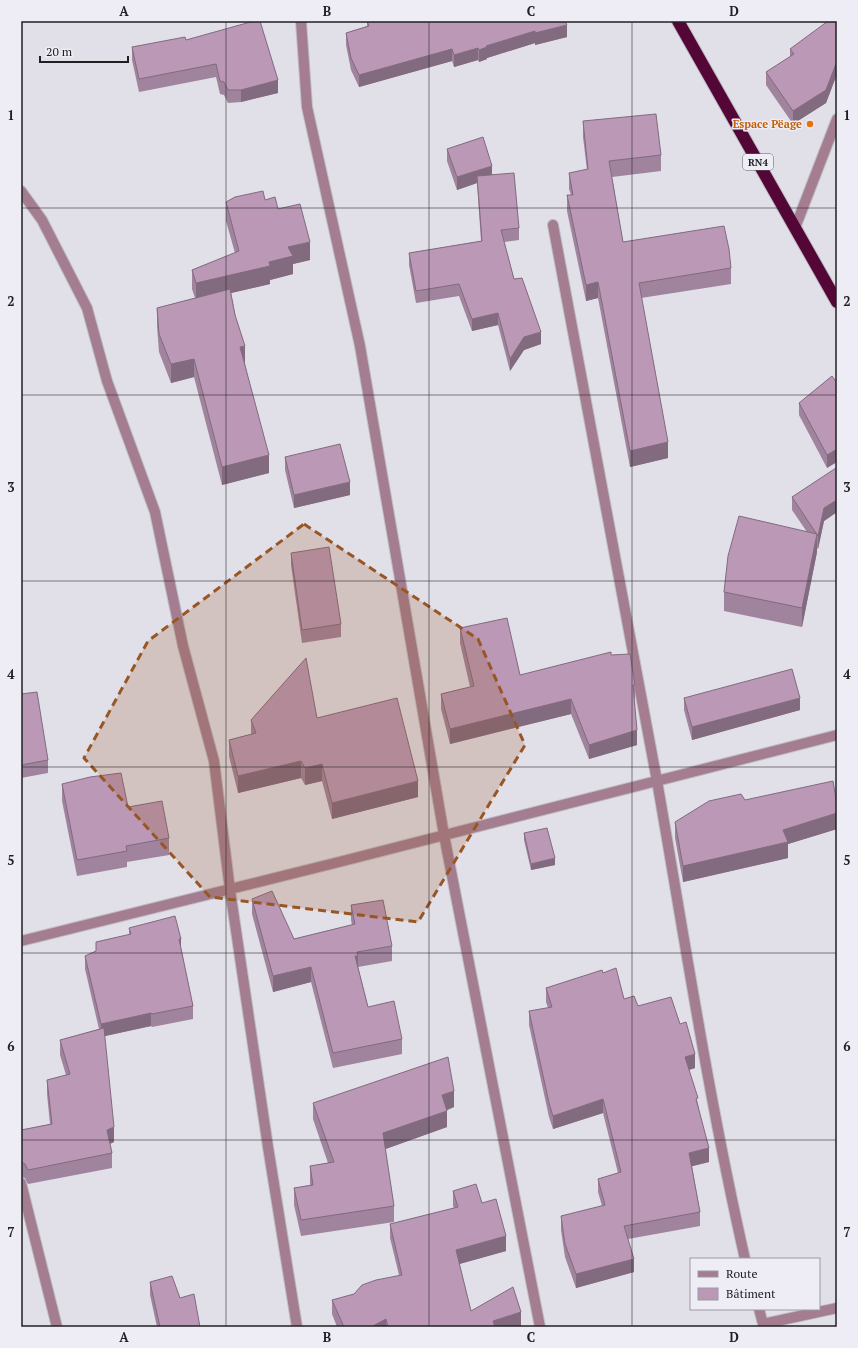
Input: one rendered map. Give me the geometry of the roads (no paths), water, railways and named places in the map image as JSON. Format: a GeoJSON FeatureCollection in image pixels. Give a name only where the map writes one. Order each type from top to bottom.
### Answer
{"type":"FeatureCollection","features":[{"type":"Feature","properties":{"kind":"highway","name":"RN4"},"geometry":{"type":"LineString","coordinates":[[678,21],[795,228],[833,287],[837,302]]}},
{"type":"Feature","properties":{"kind":"street"},"geometry":{"type":"LineString","coordinates":[[301,21],[307,107],[360,346],[444,835],[540,1327]]}},
{"type":"Feature","properties":{"kind":"street"},"geometry":{"type":"LineString","coordinates":[[795,228],[837,119]]}},
{"type":"Feature","properties":{"kind":"street"},"geometry":{"type":"LineString","coordinates":[[21,191],[42,220],[88,308],[107,381],[155,512],[183,646],[214,761],[230,890],[268,1147],[297,1327]]}},
{"type":"Feature","properties":{"kind":"street"},"geometry":{"type":"LineString","coordinates":[[553,225],[657,781],[707,1078],[729,1189],[745,1258]]}},
{"type":"Feature","properties":{"kind":"street"},"geometry":{"type":"LineString","coordinates":[[21,942],[837,735]]}},
{"type":"Feature","properties":{"kind":"street"},"geometry":{"type":"LineString","coordinates":[[21,1183],[57,1327]]}},
{"type":"Feature","properties":{"kind":"street"},"geometry":{"type":"LineString","coordinates":[[758,1310],[763,1325],[837,1308]]}},
{"type":"Feature","properties":{"kind":"place","name":"Espace Pëage"},"geometry":{"type":"Point","coordinates":[810,124]}}]}
